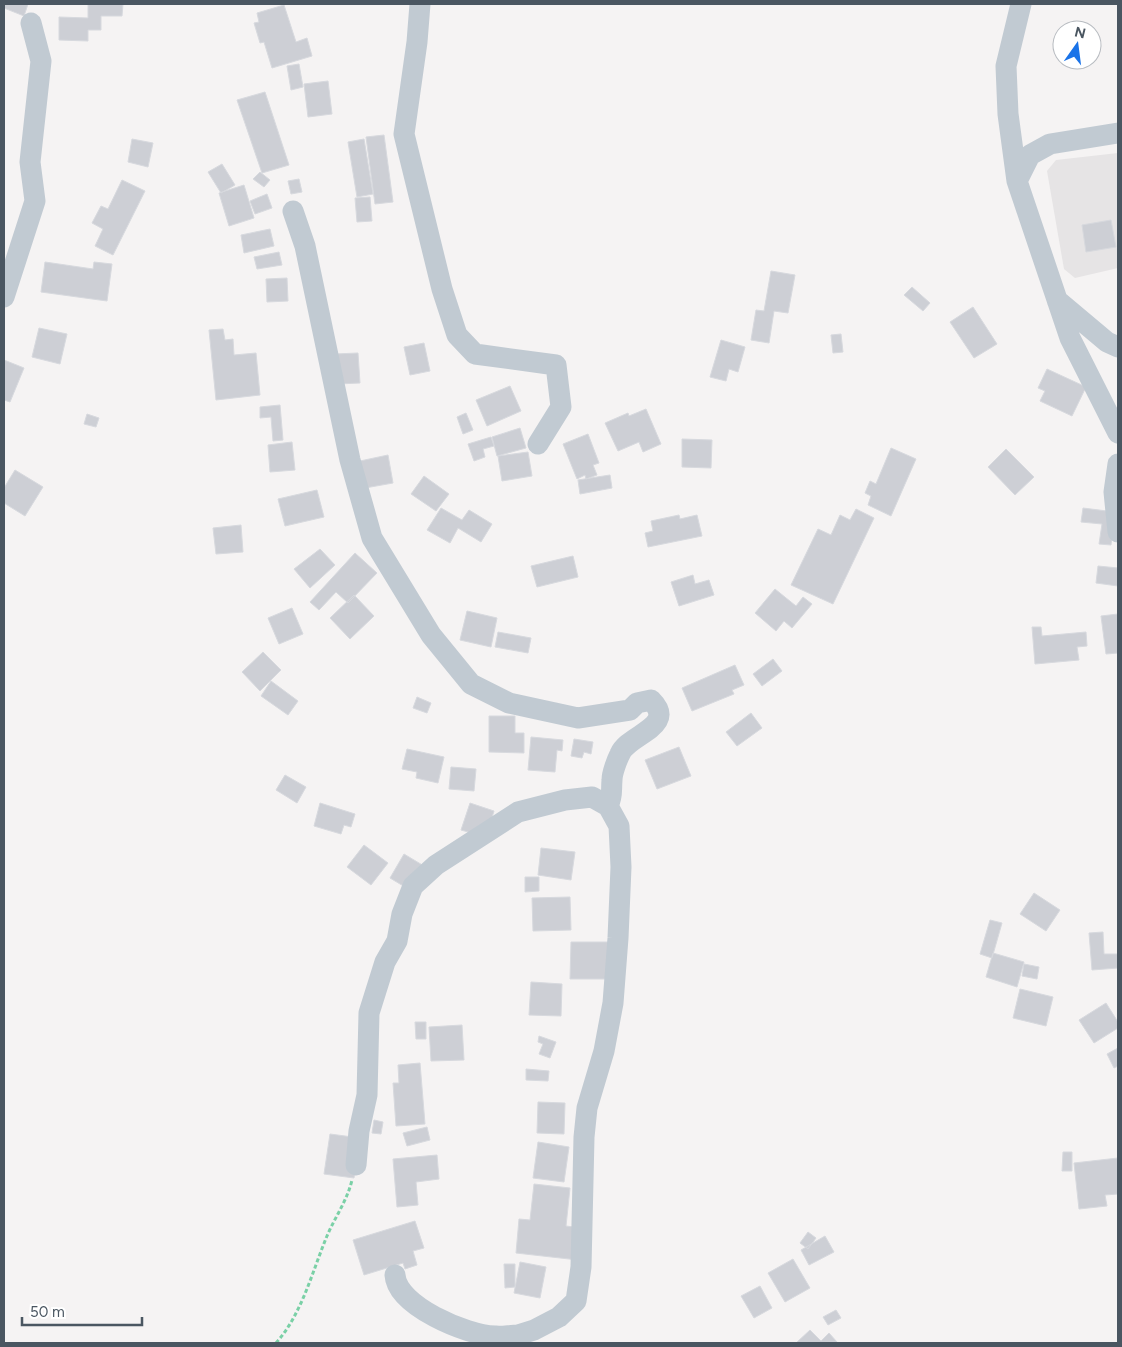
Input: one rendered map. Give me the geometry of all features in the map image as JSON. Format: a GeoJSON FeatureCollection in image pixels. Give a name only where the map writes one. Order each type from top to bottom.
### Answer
{"type":"FeatureCollection","features":[{"type":"Feature","properties":{"kind":"street"},"geometry":{"type":"LineString","coordinates":[[420,4],[417,42],[404,134],[442,289],[457,335],[475,354],[556,365],[561,407],[538,444]]}},
{"type":"Feature","properties":{"kind":"street"},"geometry":{"type":"LineString","coordinates":[[1021,4],[1006,66],[1008,114],[1017,181],[1070,338],[1092,386],[1118,432]]}},
{"type":"Feature","properties":{"kind":"street"},"geometry":{"type":"LineString","coordinates":[[4,297],[35,201],[30,162],[42,61],[31,24]]}},
{"type":"Feature","properties":{"kind":"street"},"geometry":{"type":"LineString","coordinates":[[1017,181],[1030,155],[1050,144],[1118,133]]}},
{"type":"Feature","properties":{"kind":"street"},"geometry":{"type":"LineString","coordinates":[[293,211],[304,246],[350,460],[372,538],[431,635],[471,684],[509,703],[578,718],[630,710],[636,703],[651,700],[658,706],[660,714],[657,723],[620,752],[612,778],[614,794],[608,806]]}},
{"type":"Feature","properties":{"kind":"street"},"geometry":{"type":"LineString","coordinates":[[1057,300],[1107,342],[1118,347]]}},
{"type":"Feature","properties":{"kind":"street"},"geometry":{"type":"LineString","coordinates":[[1118,464],[1114,492],[1118,532]]}},
{"type":"Feature","properties":{"kind":"street"},"geometry":{"type":"LineString","coordinates":[[356,1165],[359,1131],[367,1095],[369,1013],[385,962],[397,941],[402,914],[413,886],[436,865],[518,812],[566,800],[592,797],[608,806],[619,826],[621,867],[618,938],[613,1003],[604,1051],[587,1108],[584,1137],[581,1267],[576,1301],[559,1317],[515,1339],[494,1336],[463,1329],[416,1307],[396,1283],[395,1275]]}},
{"type":"Feature","properties":{"kind":"path"},"geometry":{"type":"LineString","coordinates":[[276,1343],[285,1333],[310,1282],[328,1234],[348,1198],[356,1165]]}},
{"type":"Feature","properties":{"kind":"shaded area"},"geometry":{"type":"Polygon","coordinates":[[[1118,153],[1118,268],[1075,278],[1064,269],[1047,171],[1056,160],[1118,153]]]}},
{"type":"Feature","properties":{"kind":"building"},"geometry":{"type":"Polygon","coordinates":[[[4,4],[28,4],[24,16],[4,8],[4,4]]]}},
{"type":"Feature","properties":{"kind":"building"},"geometry":{"type":"Polygon","coordinates":[[[88,4],[123,4],[122,16],[101,16],[101,30],[88,30],[88,41],[59,40],[59,17],[88,18],[88,4]]]}},
{"type":"Feature","properties":{"kind":"building"},"geometry":{"type":"Polygon","coordinates":[[[284,5],[296,42],[307,38],[312,56],[272,68],[264,42],[260,43],[254,23],[259,22],[257,13],[284,5]]]}},
{"type":"Feature","properties":{"kind":"building"},"geometry":{"type":"Polygon","coordinates":[[[299,64],[303,87],[291,90],[287,66],[299,64]]]}},
{"type":"Feature","properties":{"kind":"building"},"geometry":{"type":"Polygon","coordinates":[[[328,81],[332,114],[308,117],[304,84],[328,81]]]}},
{"type":"Feature","properties":{"kind":"building"},"geometry":{"type":"Polygon","coordinates":[[[265,92],[289,165],[262,173],[237,100],[265,92]]]}},
{"type":"Feature","properties":{"kind":"building"},"geometry":{"type":"Polygon","coordinates":[[[384,135],[393,202],[375,204],[366,137],[384,135]]]}},
{"type":"Feature","properties":{"kind":"building"},"geometry":{"type":"Polygon","coordinates":[[[132,139],[153,143],[148,167],[128,162],[132,139]]]}},
{"type":"Feature","properties":{"kind":"building"},"geometry":{"type":"Polygon","coordinates":[[[364,139],[373,194],[357,197],[348,142],[364,139]]]}},
{"type":"Feature","properties":{"kind":"building"},"geometry":{"type":"Polygon","coordinates":[[[222,164],[235,185],[221,193],[208,172],[222,164]]]}},
{"type":"Feature","properties":{"kind":"building"},"geometry":{"type":"Polygon","coordinates":[[[260,172],[270,180],[264,187],[253,179],[260,172]]]}},
{"type":"Feature","properties":{"kind":"building"},"geometry":{"type":"Polygon","coordinates":[[[299,179],[302,192],[291,194],[288,181],[299,179]]]}},
{"type":"Feature","properties":{"kind":"building"},"geometry":{"type":"Polygon","coordinates":[[[122,180],[145,191],[113,255],[95,246],[103,229],[92,223],[101,206],[108,209],[122,180]]]}},
{"type":"Feature","properties":{"kind":"building"},"geometry":{"type":"Polygon","coordinates":[[[244,185],[254,218],[229,226],[219,193],[244,185]]]}},
{"type":"Feature","properties":{"kind":"building"},"geometry":{"type":"Polygon","coordinates":[[[267,194],[272,208],[255,214],[250,201],[267,194]]]}},
{"type":"Feature","properties":{"kind":"building"},"geometry":{"type":"Polygon","coordinates":[[[370,197],[372,221],[357,222],[355,198],[370,197]]]}},
{"type":"Feature","properties":{"kind":"building"},"geometry":{"type":"Polygon","coordinates":[[[1111,220],[1116,247],[1086,252],[1082,225],[1111,220]]]}},
{"type":"Feature","properties":{"kind":"building"},"geometry":{"type":"Polygon","coordinates":[[[270,229],[274,246],[244,253],[241,235],[270,229]]]}},
{"type":"Feature","properties":{"kind":"building"},"geometry":{"type":"Polygon","coordinates":[[[279,252],[282,265],[257,269],[254,257],[279,252]]]}},
{"type":"Feature","properties":{"kind":"building"},"geometry":{"type":"Polygon","coordinates":[[[45,262],[93,269],[94,262],[112,264],[107,301],[41,292],[45,262]]]}},
{"type":"Feature","properties":{"kind":"building"},"geometry":{"type":"Polygon","coordinates":[[[771,271],[795,275],[788,313],[774,311],[769,343],[751,340],[756,310],[764,311],[771,271]]]}},
{"type":"Feature","properties":{"kind":"building"},"geometry":{"type":"Polygon","coordinates":[[[287,278],[288,301],[267,302],[266,279],[287,278]]]}},
{"type":"Feature","properties":{"kind":"building"},"geometry":{"type":"Polygon","coordinates":[[[912,287],[930,303],[923,311],[904,295],[912,287]]]}},
{"type":"Feature","properties":{"kind":"building"},"geometry":{"type":"Polygon","coordinates":[[[973,307],[997,344],[974,358],[950,322],[973,307]]]}},
{"type":"Feature","properties":{"kind":"building"},"geometry":{"type":"Polygon","coordinates":[[[39,328],[67,334],[60,364],[32,357],[39,328]]]}},
{"type":"Feature","properties":{"kind":"building"},"geometry":{"type":"Polygon","coordinates":[[[223,329],[225,340],[233,339],[234,355],[256,353],[260,395],[216,400],[209,330],[223,329]]]}},
{"type":"Feature","properties":{"kind":"building"},"geometry":{"type":"Polygon","coordinates":[[[841,334],[843,352],[833,353],[831,335],[841,334]]]}},
{"type":"Feature","properties":{"kind":"building"},"geometry":{"type":"Polygon","coordinates":[[[721,340],[745,347],[738,372],[729,369],[726,381],[710,377],[721,340]]]}},
{"type":"Feature","properties":{"kind":"building"},"geometry":{"type":"Polygon","coordinates":[[[424,343],[430,371],[410,375],[404,347],[424,343]]]}},
{"type":"Feature","properties":{"kind":"building"},"geometry":{"type":"Polygon","coordinates":[[[358,353],[360,383],[337,384],[335,354],[358,353]]]}},
{"type":"Feature","properties":{"kind":"building"},"geometry":{"type":"Polygon","coordinates":[[[4,360],[24,368],[10,402],[4,400],[4,360]]]}},
{"type":"Feature","properties":{"kind":"building"},"geometry":{"type":"Polygon","coordinates":[[[1047,369],[1086,387],[1072,416],[1040,401],[1045,391],[1038,388],[1047,369]]]}},
{"type":"Feature","properties":{"kind":"building"},"geometry":{"type":"Polygon","coordinates":[[[510,386],[521,411],[487,426],[476,400],[510,386]]]}},
{"type":"Feature","properties":{"kind":"building"},"geometry":{"type":"Polygon","coordinates":[[[280,405],[283,440],[273,441],[271,417],[260,418],[260,407],[280,405]]]}},
{"type":"Feature","properties":{"kind":"building"},"geometry":{"type":"Polygon","coordinates":[[[646,409],[661,444],[643,452],[639,442],[618,451],[605,423],[628,413],[629,416],[646,409]]]}},
{"type":"Feature","properties":{"kind":"building"},"geometry":{"type":"Polygon","coordinates":[[[466,413],[473,430],[463,434],[457,417],[466,413]]]}},
{"type":"Feature","properties":{"kind":"building"},"geometry":{"type":"Polygon","coordinates":[[[87,414],[99,418],[96,427],[84,424],[87,414]]]}},
{"type":"Feature","properties":{"kind":"building"},"geometry":{"type":"Polygon","coordinates":[[[520,428],[526,448],[497,456],[492,437],[520,428]]]}},
{"type":"Feature","properties":{"kind":"building"},"geometry":{"type":"Polygon","coordinates":[[[588,434],[599,463],[593,465],[597,475],[586,479],[585,475],[577,479],[563,444],[588,434]]]}},
{"type":"Feature","properties":{"kind":"building"},"geometry":{"type":"Polygon","coordinates":[[[491,437],[494,446],[483,449],[485,457],[474,461],[468,444],[491,437]]]}},
{"type":"Feature","properties":{"kind":"building"},"geometry":{"type":"Polygon","coordinates":[[[682,439],[712,440],[711,468],[682,467],[682,439]]]}},
{"type":"Feature","properties":{"kind":"building"},"geometry":{"type":"Polygon","coordinates":[[[292,442],[295,470],[270,472],[268,445],[292,442]]]}},
{"type":"Feature","properties":{"kind":"building"},"geometry":{"type":"Polygon","coordinates":[[[891,448],[916,459],[891,516],[868,505],[871,496],[865,493],[870,481],[876,484],[891,448]]]}},
{"type":"Feature","properties":{"kind":"building"},"geometry":{"type":"Polygon","coordinates":[[[1006,449],[1034,477],[1015,495],[988,467],[1006,449]]]}},
{"type":"Feature","properties":{"kind":"building"},"geometry":{"type":"Polygon","coordinates":[[[528,452],[532,476],[502,481],[498,456],[528,452]]]}},
{"type":"Feature","properties":{"kind":"building"},"geometry":{"type":"Polygon","coordinates":[[[388,455],[393,483],[365,488],[360,461],[388,455]]]}},
{"type":"Feature","properties":{"kind":"building"},"geometry":{"type":"Polygon","coordinates":[[[15,470],[43,487],[25,516],[4,503],[4,488],[15,470]]]}},
{"type":"Feature","properties":{"kind":"building"},"geometry":{"type":"Polygon","coordinates":[[[610,475],[612,488],[580,494],[578,480],[610,475]]]}},
{"type":"Feature","properties":{"kind":"building"},"geometry":{"type":"Polygon","coordinates":[[[424,476],[449,494],[436,511],[411,494],[424,476]]]}},
{"type":"Feature","properties":{"kind":"building"},"geometry":{"type":"Polygon","coordinates":[[[317,490],[324,517],[285,526],[278,499],[317,490]]]}},
{"type":"Feature","properties":{"kind":"building"},"geometry":{"type":"Polygon","coordinates":[[[441,508],[462,520],[469,510],[492,524],[481,542],[458,528],[450,543],[427,530],[441,508]]]}},
{"type":"Feature","properties":{"kind":"building"},"geometry":{"type":"Polygon","coordinates":[[[1083,508],[1115,512],[1111,545],[1099,544],[1102,524],[1081,522],[1083,508]]]}},
{"type":"Feature","properties":{"kind":"building"},"geometry":{"type":"Polygon","coordinates":[[[856,509],[874,518],[833,604],[791,585],[818,529],[831,535],[840,515],[850,520],[856,509]]]}},
{"type":"Feature","properties":{"kind":"building"},"geometry":{"type":"Polygon","coordinates":[[[679,515],[680,519],[697,515],[702,536],[648,547],[645,533],[653,531],[651,521],[679,515]]]}},
{"type":"Feature","properties":{"kind":"building"},"geometry":{"type":"Polygon","coordinates":[[[241,525],[243,552],[216,554],[213,528],[241,525]]]}},
{"type":"Feature","properties":{"kind":"building"},"geometry":{"type":"Polygon","coordinates":[[[320,549],[335,565],[310,588],[294,569],[320,549]]]}},
{"type":"Feature","properties":{"kind":"building"},"geometry":{"type":"Polygon","coordinates":[[[355,553],[377,573],[348,603],[336,592],[319,610],[310,602],[355,553]]]}},
{"type":"Feature","properties":{"kind":"building"},"geometry":{"type":"Polygon","coordinates":[[[573,556],[578,577],[537,587],[531,566],[573,556]]]}},
{"type":"Feature","properties":{"kind":"building"},"geometry":{"type":"Polygon","coordinates":[[[1098,566],[1118,568],[1118,586],[1096,583],[1098,566]]]}},
{"type":"Feature","properties":{"kind":"building"},"geometry":{"type":"Polygon","coordinates":[[[693,575],[695,584],[709,580],[714,595],[679,606],[671,582],[693,575]]]}},
{"type":"Feature","properties":{"kind":"building"},"geometry":{"type":"Polygon","coordinates":[[[775,589],[796,606],[803,597],[812,604],[792,628],[784,621],[776,631],[755,613],[775,589]]]}},
{"type":"Feature","properties":{"kind":"building"},"geometry":{"type":"Polygon","coordinates":[[[354,595],[374,616],[350,639],[330,618],[354,595]]]}},
{"type":"Feature","properties":{"kind":"building"},"geometry":{"type":"Polygon","coordinates":[[[292,608],[303,634],[279,644],[268,618],[292,608]]]}},
{"type":"Feature","properties":{"kind":"building"},"geometry":{"type":"Polygon","coordinates":[[[467,611],[497,618],[491,647],[460,640],[467,611]]]}},
{"type":"Feature","properties":{"kind":"building"},"geometry":{"type":"Polygon","coordinates":[[[1118,614],[1118,653],[1106,654],[1101,616],[1118,614]]]}},
{"type":"Feature","properties":{"kind":"building"},"geometry":{"type":"Polygon","coordinates":[[[1032,627],[1041,627],[1042,636],[1086,632],[1087,646],[1077,647],[1079,660],[1035,664],[1032,627]]]}},
{"type":"Feature","properties":{"kind":"building"},"geometry":{"type":"Polygon","coordinates":[[[498,632],[531,638],[528,653],[495,647],[498,632]]]}},
{"type":"Feature","properties":{"kind":"building"},"geometry":{"type":"Polygon","coordinates":[[[263,652],[281,670],[260,691],[242,672],[263,652]]]}},
{"type":"Feature","properties":{"kind":"building"},"geometry":{"type":"Polygon","coordinates":[[[773,659],[782,671],[762,686],[753,674],[773,659]]]}},
{"type":"Feature","properties":{"kind":"building"},"geometry":{"type":"Polygon","coordinates":[[[735,665],[744,685],[732,690],[734,694],[692,711],[682,688],[735,665]]]}},
{"type":"Feature","properties":{"kind":"building"},"geometry":{"type":"Polygon","coordinates":[[[271,681],[298,701],[288,715],[261,696],[271,681]]]}},
{"type":"Feature","properties":{"kind":"building"},"geometry":{"type":"Polygon","coordinates":[[[417,697],[431,703],[427,713],[413,708],[417,697]]]}},
{"type":"Feature","properties":{"kind":"building"},"geometry":{"type":"Polygon","coordinates":[[[751,713],[762,728],[737,746],[726,732],[751,713]]]}},
{"type":"Feature","properties":{"kind":"building"},"geometry":{"type":"Polygon","coordinates":[[[489,716],[515,716],[515,733],[524,733],[524,753],[489,752],[489,716]]]}},
{"type":"Feature","properties":{"kind":"building"},"geometry":{"type":"Polygon","coordinates":[[[531,737],[563,740],[562,751],[557,750],[555,772],[528,770],[531,737]]]}},
{"type":"Feature","properties":{"kind":"building"},"geometry":{"type":"Polygon","coordinates":[[[574,739],[593,742],[591,754],[584,752],[582,758],[571,756],[574,739]]]}},
{"type":"Feature","properties":{"kind":"building"},"geometry":{"type":"Polygon","coordinates":[[[679,747],[691,776],[657,789],[645,760],[679,747]]]}},
{"type":"Feature","properties":{"kind":"building"},"geometry":{"type":"Polygon","coordinates":[[[407,749],[444,757],[438,783],[416,778],[417,772],[402,769],[407,749]]]}},
{"type":"Feature","properties":{"kind":"building"},"geometry":{"type":"Polygon","coordinates":[[[451,767],[476,769],[474,791],[449,789],[451,767]]]}},
{"type":"Feature","properties":{"kind":"building"},"geometry":{"type":"Polygon","coordinates":[[[285,775],[306,787],[297,803],[276,790],[285,775]]]}},
{"type":"Feature","properties":{"kind":"building"},"geometry":{"type":"Polygon","coordinates":[[[320,803],[355,814],[351,827],[344,825],[341,834],[314,826],[320,803]]]}},
{"type":"Feature","properties":{"kind":"building"},"geometry":{"type":"Polygon","coordinates":[[[470,803],[494,811],[486,837],[461,830],[470,803]]]}},
{"type":"Feature","properties":{"kind":"building"},"geometry":{"type":"Polygon","coordinates":[[[364,845],[388,863],[371,885],[347,867],[364,845]]]}},
{"type":"Feature","properties":{"kind":"building"},"geometry":{"type":"Polygon","coordinates":[[[541,848],[575,852],[571,880],[538,875],[541,848]]]}},
{"type":"Feature","properties":{"kind":"building"},"geometry":{"type":"Polygon","coordinates":[[[404,854],[429,869],[415,893],[390,878],[404,854]]]}},
{"type":"Feature","properties":{"kind":"building"},"geometry":{"type":"Polygon","coordinates":[[[525,877],[539,877],[539,891],[525,892],[525,877]]]}},
{"type":"Feature","properties":{"kind":"building"},"geometry":{"type":"Polygon","coordinates":[[[1034,893],[1060,910],[1046,931],[1020,914],[1034,893]]]}},
{"type":"Feature","properties":{"kind":"building"},"geometry":{"type":"Polygon","coordinates":[[[570,897],[571,930],[533,931],[532,898],[570,897]]]}},
{"type":"Feature","properties":{"kind":"building"},"geometry":{"type":"Polygon","coordinates":[[[990,920],[1002,923],[992,958],[980,954],[990,920]]]}},
{"type":"Feature","properties":{"kind":"building"},"geometry":{"type":"Polygon","coordinates":[[[1103,932],[1104,954],[1118,954],[1118,968],[1092,970],[1089,933],[1103,932]]]}},
{"type":"Feature","properties":{"kind":"building"},"geometry":{"type":"Polygon","coordinates":[[[571,942],[609,942],[608,979],[570,979],[571,942]]]}},
{"type":"Feature","properties":{"kind":"building"},"geometry":{"type":"Polygon","coordinates":[[[993,953],[1024,962],[1017,987],[986,977],[993,953]]]}},
{"type":"Feature","properties":{"kind":"building"},"geometry":{"type":"Polygon","coordinates":[[[1024,964],[1039,967],[1037,979],[1022,976],[1024,964]]]}},
{"type":"Feature","properties":{"kind":"building"},"geometry":{"type":"Polygon","coordinates":[[[531,982],[562,984],[561,1016],[529,1015],[531,982]]]}},
{"type":"Feature","properties":{"kind":"building"},"geometry":{"type":"Polygon","coordinates":[[[1020,989],[1053,997],[1046,1026],[1013,1018],[1020,989]]]}},
{"type":"Feature","properties":{"kind":"building"},"geometry":{"type":"Polygon","coordinates":[[[1106,1003],[1118,1022],[1118,1028],[1094,1043],[1079,1020],[1106,1003]]]}},
{"type":"Feature","properties":{"kind":"building"},"geometry":{"type":"Polygon","coordinates":[[[415,1022],[426,1022],[426,1039],[416,1039],[415,1022]]]}},
{"type":"Feature","properties":{"kind":"building"},"geometry":{"type":"Polygon","coordinates":[[[462,1025],[464,1060],[431,1061],[429,1027],[462,1025]]]}},
{"type":"Feature","properties":{"kind":"building"},"geometry":{"type":"Polygon","coordinates":[[[539,1036],[556,1042],[550,1058],[539,1054],[543,1044],[538,1042],[539,1036]]]}},
{"type":"Feature","properties":{"kind":"building"},"geometry":{"type":"Polygon","coordinates":[[[1118,1048],[1118,1066],[1114,1068],[1107,1054],[1118,1048]]]}},
{"type":"Feature","properties":{"kind":"building"},"geometry":{"type":"Polygon","coordinates":[[[420,1063],[425,1124],[396,1126],[393,1083],[399,1083],[398,1065],[420,1063]]]}},
{"type":"Feature","properties":{"kind":"building"},"geometry":{"type":"Polygon","coordinates":[[[526,1069],[549,1071],[548,1081],[526,1080],[526,1069]]]}},
{"type":"Feature","properties":{"kind":"building"},"geometry":{"type":"Polygon","coordinates":[[[538,1102],[565,1103],[564,1134],[537,1133],[538,1102]]]}},
{"type":"Feature","properties":{"kind":"building"},"geometry":{"type":"Polygon","coordinates":[[[374,1120],[383,1122],[381,1134],[372,1133],[374,1120]]]}},
{"type":"Feature","properties":{"kind":"building"},"geometry":{"type":"Polygon","coordinates":[[[427,1127],[430,1140],[407,1146],[403,1133],[427,1127]]]}},
{"type":"Feature","properties":{"kind":"building"},"geometry":{"type":"Polygon","coordinates":[[[330,1134],[360,1138],[354,1178],[324,1174],[330,1134]]]}},
{"type":"Feature","properties":{"kind":"building"},"geometry":{"type":"Polygon","coordinates":[[[538,1142],[569,1147],[564,1182],[533,1178],[538,1142]]]}},
{"type":"Feature","properties":{"kind":"building"},"geometry":{"type":"Polygon","coordinates":[[[1063,1152],[1072,1152],[1072,1171],[1062,1171],[1063,1152]]]}},
{"type":"Feature","properties":{"kind":"building"},"geometry":{"type":"Polygon","coordinates":[[[437,1155],[439,1179],[416,1182],[418,1205],[397,1207],[393,1159],[437,1155]]]}},
{"type":"Feature","properties":{"kind":"building"},"geometry":{"type":"Polygon","coordinates":[[[1118,1158],[1118,1194],[1105,1195],[1107,1206],[1079,1209],[1074,1163],[1118,1158]]]}},
{"type":"Feature","properties":{"kind":"building"},"geometry":{"type":"Polygon","coordinates":[[[534,1184],[570,1188],[566,1226],[581,1228],[578,1260],[516,1253],[519,1219],[530,1220],[534,1184]]]}},
{"type":"Feature","properties":{"kind":"building"},"geometry":{"type":"Polygon","coordinates":[[[415,1221],[424,1248],[413,1251],[417,1265],[405,1269],[403,1263],[364,1275],[353,1240],[415,1221]]]}},
{"type":"Feature","properties":{"kind":"building"},"geometry":{"type":"Polygon","coordinates":[[[808,1232],[816,1238],[808,1249],[800,1243],[808,1232]]]}},
{"type":"Feature","properties":{"kind":"building"},"geometry":{"type":"Polygon","coordinates":[[[825,1236],[834,1252],[809,1265],[801,1250],[825,1236]]]}},
{"type":"Feature","properties":{"kind":"building"},"geometry":{"type":"Polygon","coordinates":[[[793,1259],[810,1288],[785,1302],[768,1273],[793,1259]]]}},
{"type":"Feature","properties":{"kind":"building"},"geometry":{"type":"Polygon","coordinates":[[[520,1262],[546,1267],[540,1298],[514,1293],[520,1262]]]}},
{"type":"Feature","properties":{"kind":"building"},"geometry":{"type":"Polygon","coordinates":[[[504,1264],[515,1264],[515,1287],[505,1288],[504,1264]]]}},
{"type":"Feature","properties":{"kind":"building"},"geometry":{"type":"Polygon","coordinates":[[[760,1286],[772,1308],[754,1318],[741,1296],[760,1286]]]}},
{"type":"Feature","properties":{"kind":"building"},"geometry":{"type":"Polygon","coordinates":[[[836,1310],[841,1318],[828,1325],[823,1317],[836,1310]]]}},
{"type":"Feature","properties":{"kind":"building"},"geometry":{"type":"Polygon","coordinates":[[[810,1330],[821,1341],[829,1333],[837,1342],[796,1343],[810,1330]]]}}]}
